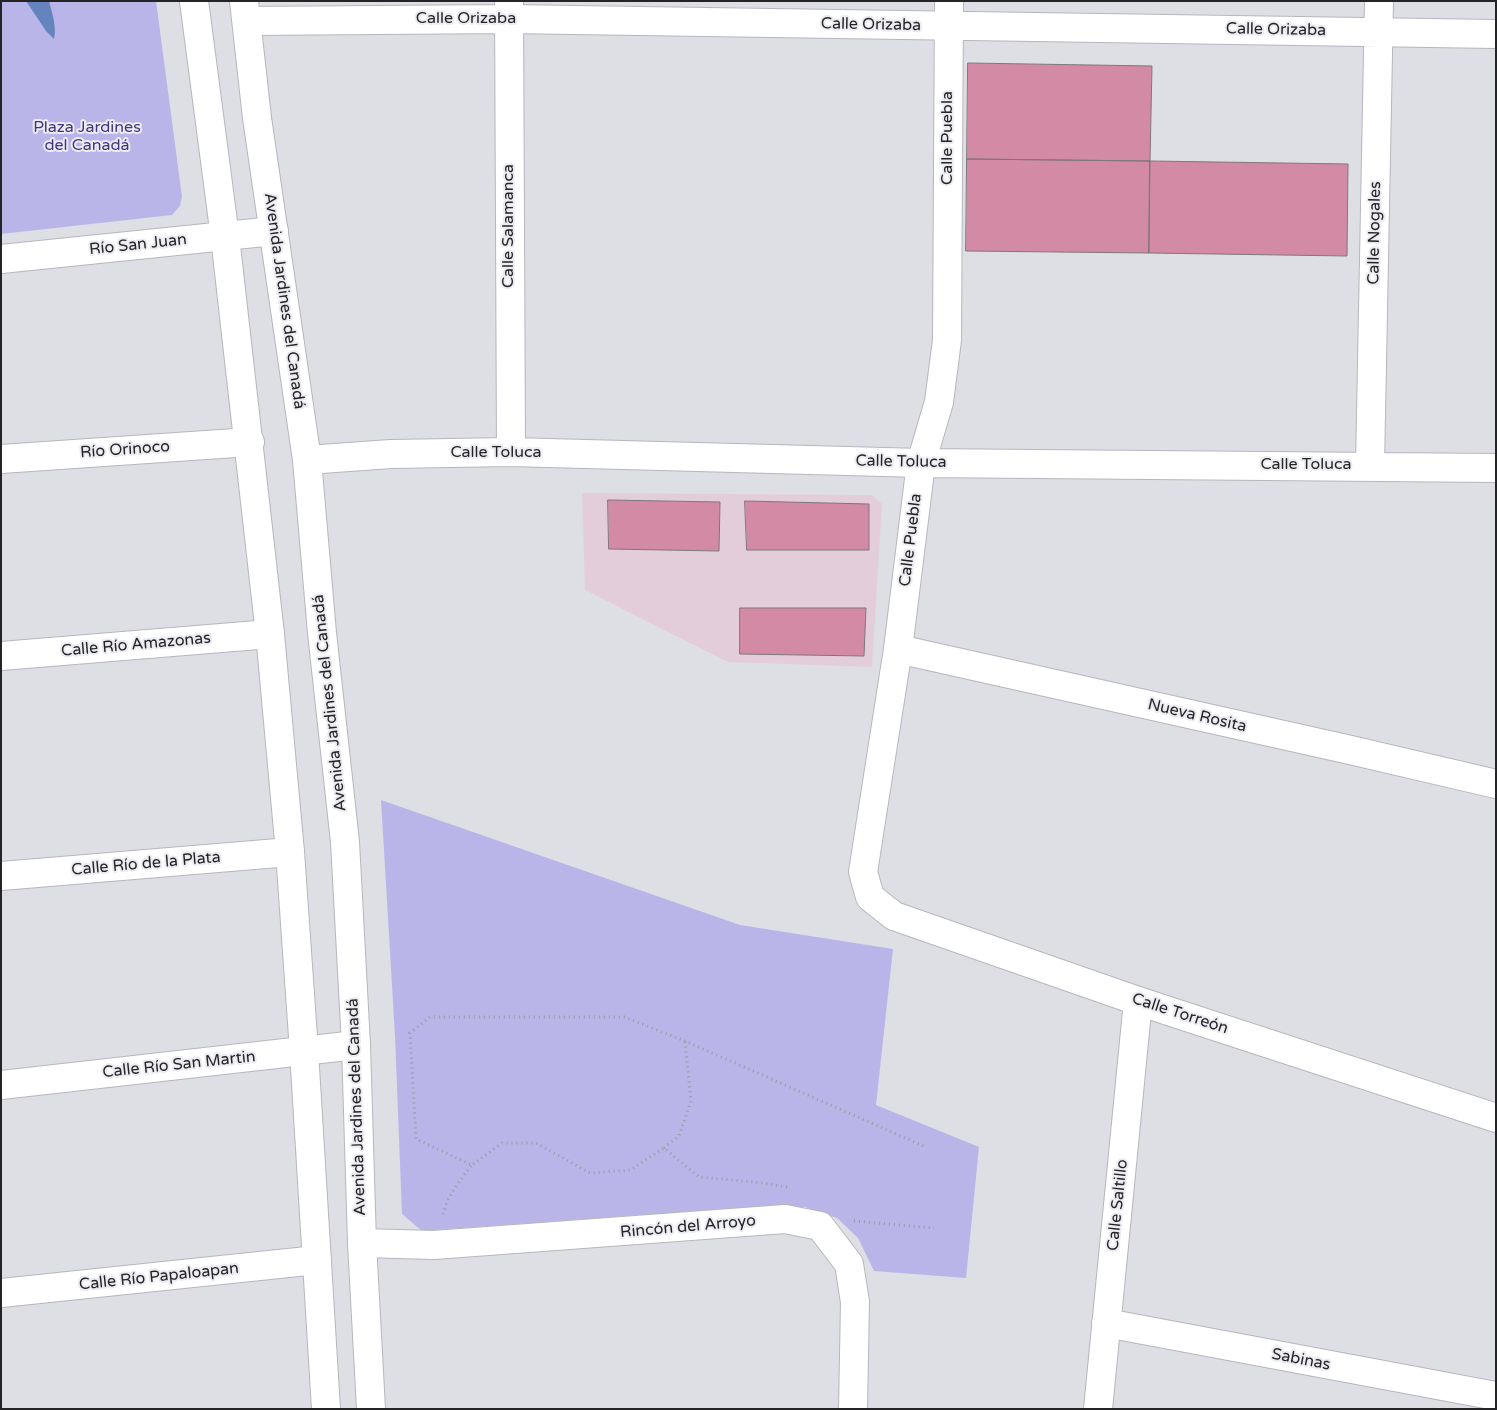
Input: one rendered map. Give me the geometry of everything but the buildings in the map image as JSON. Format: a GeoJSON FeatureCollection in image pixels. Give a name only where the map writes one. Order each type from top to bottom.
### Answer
{"type":"FeatureCollection","features":[{"type":"Feature","properties":{"kind":"street"},"geometry":{"type":"LineString","coordinates":[[194,1],[250,442],[270,634],[290,852],[326,1409]]}},
{"type":"Feature","properties":{"kind":"street","name":"Calle Nogales"},"geometry":{"type":"LineString","coordinates":[[1370,466],[1379,1]]}},
{"type":"Feature","properties":{"kind":"street","name":"Calle Orizaba"},"geometry":{"type":"LineString","coordinates":[[246,11],[508,10],[949,14],[1379,32],[1496,34]]}},
{"type":"Feature","properties":{"kind":"street","name":"Calle Salamanca"},"geometry":{"type":"LineString","coordinates":[[508,10],[511,452]]}},
{"type":"Feature","properties":{"kind":"street","name":"Avenida Jardines del Canadá"},"geometry":{"type":"LineString","coordinates":[[246,11],[257,118],[307,460],[322,633],[345,842],[356,1045],[362,1243],[371,1409]]}},
{"type":"Feature","properties":{"kind":"street","name":"Calle Puebla"},"geometry":{"type":"LineString","coordinates":[[870,897],[863,872],[898,649],[921,463],[939,402],[947,340],[949,14]]}},
{"type":"Feature","properties":{"kind":"street","name":"Río San Juan"},"geometry":{"type":"LineString","coordinates":[[1,260],[274,231]]}},
{"type":"Feature","properties":{"kind":"street","name":"Río Orinoco"},"geometry":{"type":"LineString","coordinates":[[1,459],[250,442]]}},
{"type":"Feature","properties":{"kind":"street","name":"Calle Toluca"},"geometry":{"type":"LineString","coordinates":[[307,460],[391,454],[511,452],[921,463],[1496,468]]}},
{"type":"Feature","properties":{"kind":"street","name":"Calle Río Amazonas"},"geometry":{"type":"LineString","coordinates":[[1,656],[270,634]]}},
{"type":"Feature","properties":{"kind":"street","name":"Nueva Rosita"},"geometry":{"type":"LineString","coordinates":[[898,649],[1496,784]]}},
{"type":"Feature","properties":{"kind":"street","name":"Calle Río de la Plata"},"geometry":{"type":"LineString","coordinates":[[1,876],[290,852]]}},
{"type":"Feature","properties":{"kind":"street","name":"Calle Torreón"},"geometry":{"type":"LineString","coordinates":[[870,897],[894,916],[1138,1001],[1496,1118]]}},
{"type":"Feature","properties":{"kind":"street","name":"Calle Saltillo"},"geometry":{"type":"LineString","coordinates":[[1098,1409],[1138,1001]]}},
{"type":"Feature","properties":{"kind":"street","name":"Calle Río San Martin"},"geometry":{"type":"LineString","coordinates":[[1,1085],[356,1045]]}},
{"type":"Feature","properties":{"kind":"street","name":"Rincón del Arroyo"},"geometry":{"type":"LineString","coordinates":[[362,1243],[434,1245],[785,1219],[820,1226],[848,1264],[856,1302],[853,1409]]}},
{"type":"Feature","properties":{"kind":"street","name":"Calle Río Papaloapan"},"geometry":{"type":"LineString","coordinates":[[1,1293],[317,1260]]}},
{"type":"Feature","properties":{"kind":"street","name":"Sabinas"},"geometry":{"type":"LineString","coordinates":[[1106,1323],[1496,1396]]}},
{"type":"Feature","properties":{"kind":"path"},"geometry":{"type":"LineString","coordinates":[[472,1165],[416,1139],[410,1033],[430,1017],[624,1017],[684,1041],[926,1147]]}},
{"type":"Feature","properties":{"kind":"path"},"geometry":{"type":"LineString","coordinates":[[434,1245],[448,1199],[458,1182],[472,1165],[502,1143],[536,1143],[590,1173],[630,1170],[679,1136],[691,1101],[684,1041]]}},
{"type":"Feature","properties":{"kind":"path"},"geometry":{"type":"LineString","coordinates":[[664,1148],[699,1177],[764,1182],[793,1188]]}},
{"type":"Feature","properties":{"kind":"path"},"geometry":{"type":"LineString","coordinates":[[847,1216],[854,1221],[934,1228]]}},
{"type":"Feature","properties":{"kind":"shaded area"},"geometry":{"type":"Polygon","coordinates":[[[582,493],[871,495],[882,504],[872,667],[728,662],[585,590],[582,493]]]}},
{"type":"Feature","properties":{"kind":"green space","name":"Plaza Jardines del Canadá"},"geometry":{"type":"Polygon","coordinates":[[[1,1],[156,1],[182,197],[180,206],[172,215],[1,234],[1,1]]]}},
{"type":"Feature","properties":{"kind":"green space"},"geometry":{"type":"Polygon","coordinates":[[[381,800],[740,925],[893,949],[876,1105],[979,1147],[966,1278],[874,1271],[858,1238],[837,1218],[805,1207],[642,1215],[422,1231],[402,1214],[395,1036],[381,800]]]}},
{"type":"Feature","properties":{"kind":"water"},"geometry":{"type":"Polygon","coordinates":[[[26,1],[49,1],[55,25],[54,39],[46,31],[26,1]]]}}]}
